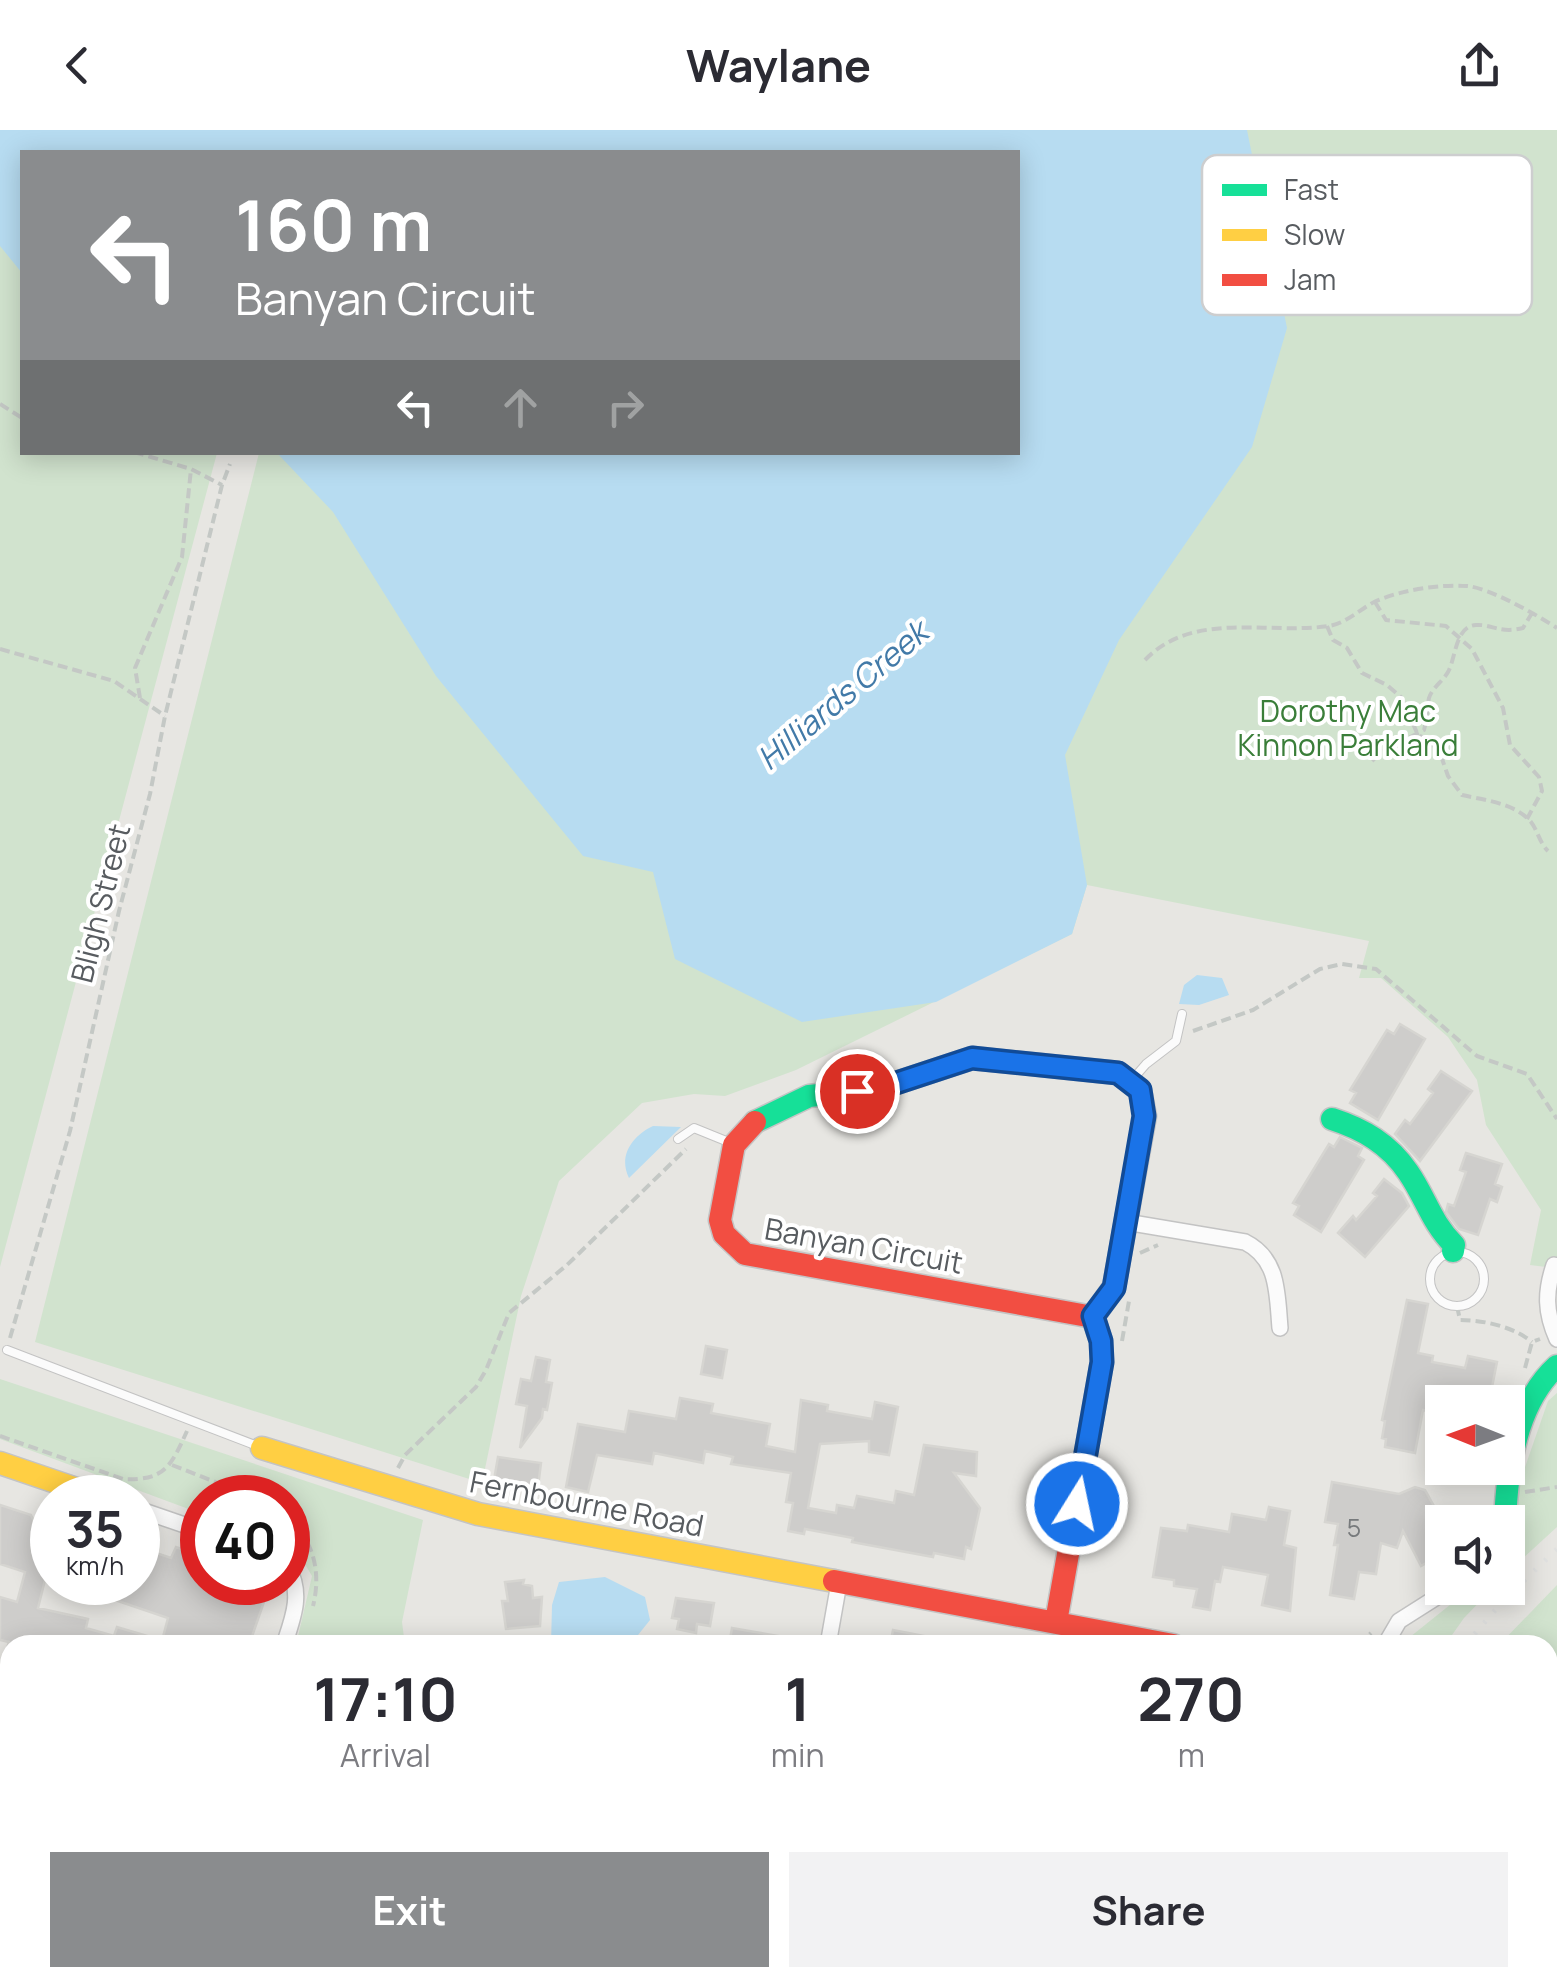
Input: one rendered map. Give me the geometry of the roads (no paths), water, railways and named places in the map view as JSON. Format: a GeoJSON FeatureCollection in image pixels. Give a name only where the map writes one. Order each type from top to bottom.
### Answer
{"type":"FeatureCollection","features":[{"type":"Feature","properties":{"kind":"street"},"geometry":{"type":"LineString","coordinates":[[734,1145],[752,1124],[809,1096],[878,1089],[972,1058],[1118,1073],[1140,1090],[1145,1109],[1114,1288],[1093,1316],[1101,1341],[1102,1362],[1056,1622]]}},
{"type":"Feature","properties":{"kind":"street"},"geometry":{"type":"LineString","coordinates":[[1332,1120],[1362,1129],[1384,1145],[1408,1171],[1437,1228],[1454,1244],[1453,1252]]}},
{"type":"Feature","properties":{"kind":"street","name":"Banyan Circuit"},"geometry":{"type":"LineString","coordinates":[[734,1145],[720,1220],[724,1234],[745,1254],[1093,1316]]}},
{"type":"Feature","properties":{"kind":"street"},"geometry":{"type":"LineString","coordinates":[[1126,1222],[1245,1242],[1258,1248],[1277,1284],[1280,1328]]}},
{"type":"Feature","properties":{"kind":"street"},"geometry":{"type":"LineString","coordinates":[[1554,1265],[1546,1302],[1557,1339]]}},
{"type":"Feature","properties":{"kind":"street"},"geometry":{"type":"LineString","coordinates":[[1505,1505],[1520,1436],[1539,1384],[1557,1366]]}},
{"type":"Feature","properties":{"kind":"street","name":"Fernbourne Road"},"geometry":{"type":"LineString","coordinates":[[262,1448],[478,1514],[1119,1635]]}},
{"type":"Feature","properties":{"kind":"street"},"geometry":{"type":"LineString","coordinates":[[0,1463],[35,1475]]}},
{"type":"Feature","properties":{"kind":"street"},"geometry":{"type":"LineString","coordinates":[[830,1635],[839,1583]]}},
{"type":"Feature","properties":{"kind":"street"},"geometry":{"type":"LineString","coordinates":[[1391,1635],[1399,1621],[1425,1604]]}},
{"type":"Feature","properties":{"kind":"street"},"geometry":{"type":"LineString","coordinates":[[288,1635],[297,1605]]}},
{"type":"Feature","properties":{"kind":"lane"},"geometry":{"type":"LineString","coordinates":[[1132,1081],[1146,1064],[1176,1041],[1182,1014]]}},
{"type":"Feature","properties":{"kind":"lane"},"geometry":{"type":"LineString","coordinates":[[678,1139],[694,1128],[734,1145]]}},
{"type":"Feature","properties":{"kind":"lane"},"geometry":{"type":"LineString","coordinates":[[1453,1252],[1472,1256],[1483,1270],[1483,1287],[1473,1301],[1457,1306],[1440,1300],[1430,1282],[1437,1260],[1453,1252]]}},
{"type":"Feature","properties":{"kind":"lane"},"geometry":{"type":"LineString","coordinates":[[1420,1281],[1430,1282]]}},
{"type":"Feature","properties":{"kind":"lane","name":"Fernbourne Road"},"geometry":{"type":"LineString","coordinates":[[7,1350],[262,1448]]}},
{"type":"Feature","properties":{"kind":"water","name":"Hilliards Creek"},"geometry":{"type":"Polygon","coordinates":[[[0,130],[1247,130],[1252,155],[1202,155],[1202,315],[1284,315],[1287,328],[1252,447],[1119,640],[1065,755],[1087,885],[1072,934],[936,1002],[802,1022],[675,959],[653,872],[583,856],[436,676],[333,512],[279,455],[1020,455],[1020,150],[20,150],[20,271],[0,246],[0,130]]]}},
{"type":"Feature","properties":{"kind":"water"},"geometry":{"type":"Polygon","coordinates":[[[1197,975],[1222,978],[1229,995],[1199,1005],[1179,1004],[1184,985],[1197,975]]]}},
{"type":"Feature","properties":{"kind":"water"},"geometry":{"type":"Polygon","coordinates":[[[653,1126],[681,1127],[629,1178],[625,1162],[629,1147],[653,1126]]]}},
{"type":"Feature","properties":{"kind":"water"},"geometry":{"type":"Polygon","coordinates":[[[605,1577],[645,1597],[650,1620],[638,1635],[551,1635],[552,1605],[559,1582],[605,1577]]]}},
{"type":"Feature","properties":{"kind":"railway"},"geometry":{"type":"LineString","coordinates":[[1474,1635],[1557,1549]]}},
{"type":"Feature","properties":{"kind":"park label","name":"Dorothy Mac Kinnon Parkland"},"geometry":{"type":"Point","coordinates":[1348,727]}}]}
